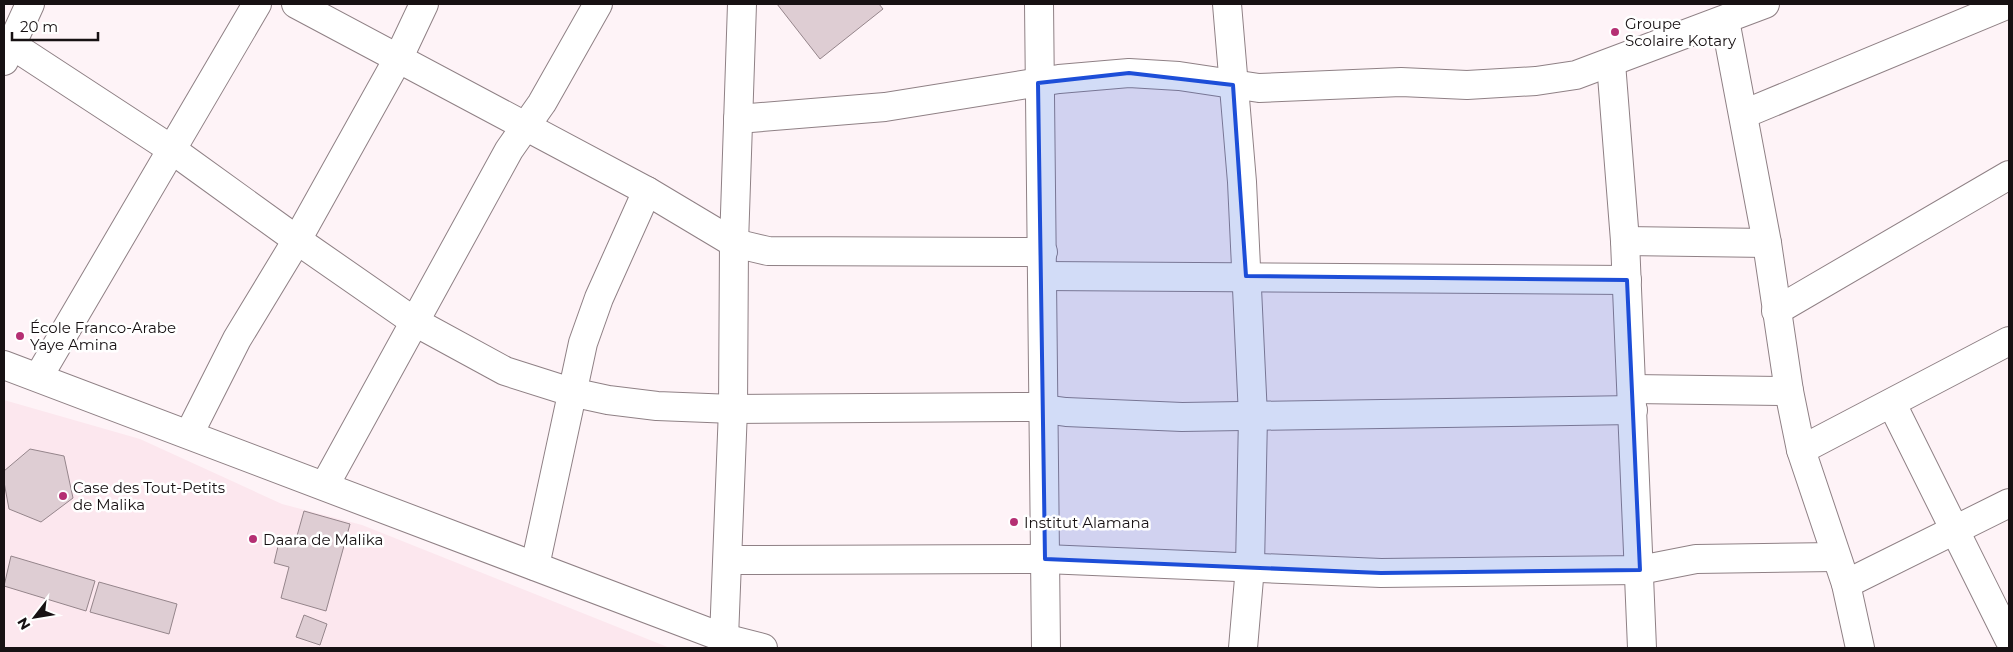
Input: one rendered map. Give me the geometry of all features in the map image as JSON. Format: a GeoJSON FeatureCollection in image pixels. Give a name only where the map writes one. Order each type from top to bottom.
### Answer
{"type":"FeatureCollection","features":[{"type":"Feature","properties":{"kind":"street"},"geometry":{"type":"LineString","coordinates":[[30,4],[8,53],[172,149],[297,240],[415,322],[505,371],[571,392],[608,400],[657,406],[734,409],[1042,408],[1066,412],[1120,415],[1253,416],[1633,400],[1789,390]]}},
{"type":"Feature","properties":{"kind":"street"},"geometry":{"type":"LineString","coordinates":[[39,376],[257,4]]}},
{"type":"Feature","properties":{"kind":"street"},"geometry":{"type":"LineString","coordinates":[[296,4],[526,124],[647,191],[734,244],[768,251],[1246,276],[1627,280]]}},
{"type":"Feature","properties":{"kind":"street"},"geometry":{"type":"LineString","coordinates":[[189,434],[237,339],[297,240],[398,56],[424,4]]}},
{"type":"Feature","properties":{"kind":"street"},"geometry":{"type":"LineString","coordinates":[[325,485],[512,144],[542,104],[598,4]]}},
{"type":"Feature","properties":{"kind":"street"},"geometry":{"type":"LineString","coordinates":[[724,638],[734,409],[734,244],[742,4]]}},
{"type":"Feature","properties":{"kind":"street"},"geometry":{"type":"LineString","coordinates":[[1039,4],[1038,83],[1043,264],[1042,408],[1046,648]]}},
{"type":"Feature","properties":{"kind":"street"},"geometry":{"type":"LineString","coordinates":[[1227,4],[1242,182],[1253,416],[1250,567],[1243,648]]}},
{"type":"Feature","properties":{"kind":"street"},"geometry":{"type":"LineString","coordinates":[[738,119],[885,107],[1038,83],[1128,73],[1179,76],[1259,88],[1401,82],[1467,85],[1536,81],[1576,75],[1765,4]]}},
{"type":"Feature","properties":{"kind":"street"},"geometry":{"type":"LineString","coordinates":[[1744,114],[2009,4]]}},
{"type":"Feature","properties":{"kind":"street"},"geometry":{"type":"LineString","coordinates":[[1725,20],[1767,243],[1776,311],[1801,450],[1835,557],[1846,584],[1860,648]]}},
{"type":"Feature","properties":{"kind":"street"},"geometry":{"type":"LineString","coordinates":[[1611,63],[1625,241],[1642,648]]}},
{"type":"Feature","properties":{"kind":"street"},"geometry":{"type":"LineString","coordinates":[[1776,311],[2009,175]]}},
{"type":"Feature","properties":{"kind":"street"},"geometry":{"type":"LineString","coordinates":[[535,566],[583,343],[598,298],[647,191]]}},
{"type":"Feature","properties":{"kind":"street"},"geometry":{"type":"LineString","coordinates":[[1625,241],[1767,243]]}},
{"type":"Feature","properties":{"kind":"street"},"geometry":{"type":"LineString","coordinates":[[1801,450],[2009,341]]}},
{"type":"Feature","properties":{"kind":"street"},"geometry":{"type":"LineString","coordinates":[[4,365],[39,376],[724,638],[763,648]]}},
{"type":"Feature","properties":{"kind":"street"},"geometry":{"type":"LineString","coordinates":[[1892,404],[2009,639]]}},
{"type":"Feature","properties":{"kind":"street"},"geometry":{"type":"LineString","coordinates":[[1846,584],[2009,503]]}},
{"type":"Feature","properties":{"kind":"street"},"geometry":{"type":"LineString","coordinates":[[728,560],[1045,558],[1381,573],[1640,570],[1696,559],[1835,557]]}},
{"type":"Feature","properties":{"kind":"highlighted area"},"geometry":{"type":"Polygon","coordinates":[[[1129,73],[1233,85],[1246,276],[1627,280],[1640,570],[1381,573],[1045,559],[1038,83],[1129,73]]]}},
{"type":"Feature","properties":{"kind":"shaded area","name":"Daara de Malika"},"geometry":{"type":"Polygon","coordinates":[[[4,400],[140,439],[282,504],[362,525],[670,648],[4,648],[4,400]]]}},
{"type":"Feature","properties":{"kind":"building"},"geometry":{"type":"Polygon","coordinates":[[[777,4],[879,4],[883,9],[820,59],[777,4]]]}},
{"type":"Feature","properties":{"kind":"building"},"geometry":{"type":"Polygon","coordinates":[[[30,449],[64,456],[73,498],[41,522],[9,509],[4,482],[4,471],[30,449]]]}},
{"type":"Feature","properties":{"kind":"building"},"geometry":{"type":"Polygon","coordinates":[[[304,511],[350,524],[326,611],[281,598],[289,567],[274,563],[280,538],[295,543],[304,511]]]}},
{"type":"Feature","properties":{"kind":"building"},"geometry":{"type":"Polygon","coordinates":[[[11,556],[95,581],[86,611],[4,586],[11,556]]]}},
{"type":"Feature","properties":{"kind":"building"},"geometry":{"type":"Polygon","coordinates":[[[99,582],[177,604],[169,634],[90,612],[99,582]]]}},
{"type":"Feature","properties":{"kind":"building"},"geometry":{"type":"Polygon","coordinates":[[[304,615],[327,624],[320,645],[296,637],[304,615]]]}},
{"type":"Feature","properties":{"kind":"place","name":"Groupe Scolaire Kotary"},"geometry":{"type":"Point","coordinates":[1615,32]}},
{"type":"Feature","properties":{"kind":"place","name":"École Franco-Arabe Yaye Amina"},"geometry":{"type":"Point","coordinates":[20,336]}},
{"type":"Feature","properties":{"kind":"place","name":"Case des Tout-Petits de Malika"},"geometry":{"type":"Point","coordinates":[63,496]}},
{"type":"Feature","properties":{"kind":"place","name":"Institut Alamana"},"geometry":{"type":"Point","coordinates":[1014,522]}},
{"type":"Feature","properties":{"kind":"place","name":"Daara de Malika"},"geometry":{"type":"Point","coordinates":[253,539]}}]}
